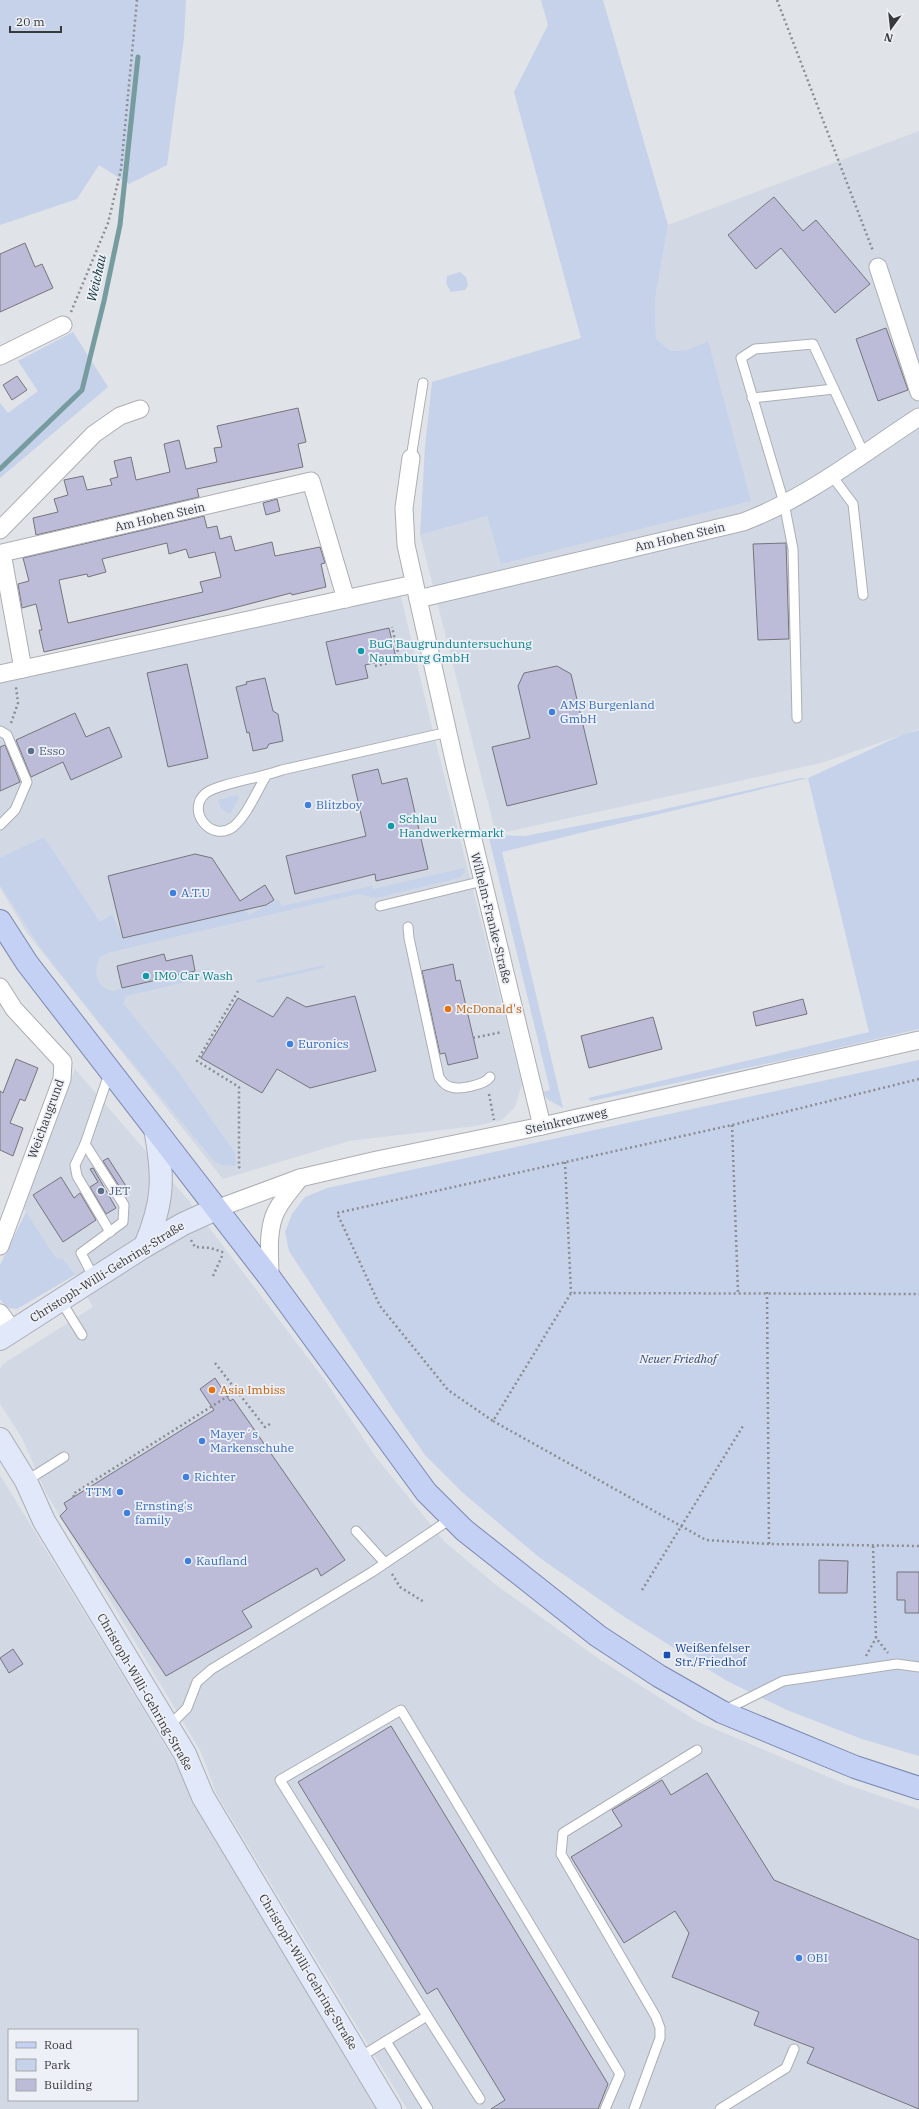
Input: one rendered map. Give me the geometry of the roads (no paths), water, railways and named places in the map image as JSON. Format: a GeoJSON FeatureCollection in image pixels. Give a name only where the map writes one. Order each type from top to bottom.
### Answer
{"type":"FeatureCollection","features":[{"type":"Feature","properties":{"kind":"main road"},"geometry":{"type":"LineString","coordinates":[[0,921],[27,963],[270,1278],[426,1492],[452,1518],[500,1559],[598,1636],[659,1676],[722,1712],[855,1767],[919,1788]]}},
{"type":"Feature","properties":{"kind":"street"},"geometry":{"type":"LineString","coordinates":[[878,267],[919,392]]}},
{"type":"Feature","properties":{"kind":"street"},"geometry":{"type":"LineString","coordinates":[[0,356],[63,325]]}},
{"type":"Feature","properties":{"kind":"street"},"geometry":{"type":"LineString","coordinates":[[0,530],[94,434],[120,416],[140,409]]}},
{"type":"Feature","properties":{"kind":"street","name":"Am Hohen Stein"},"geometry":{"type":"LineString","coordinates":[[0,674],[346,599],[416,591],[743,522],[766,513],[832,476],[864,454],[916,424]]}},
{"type":"Feature","properties":{"kind":"street","name":"Wilhelm-Franke-Straße"},"geometry":{"type":"LineString","coordinates":[[411,458],[405,490],[404,525],[406,545],[482,881],[542,1126]]}},
{"type":"Feature","properties":{"kind":"street","name":"Am Hohen Stein"},"geometry":{"type":"LineString","coordinates":[[23,669],[2,553],[311,481],[346,599]]}},
{"type":"Feature","properties":{"kind":"street","name":"Weichaugrund"},"geometry":{"type":"LineString","coordinates":[[0,987],[14,1009],[63,1062],[62,1078],[0,1246]]}},
{"type":"Feature","properties":{"kind":"street","name":"Steinkreuzweg"},"geometry":{"type":"LineString","coordinates":[[216,1209],[300,1178],[377,1160],[498,1136],[919,1040]]}},
{"type":"Feature","properties":{"kind":"street"},"geometry":{"type":"LineString","coordinates":[[145,1246],[155,1223],[160,1205],[160,1162],[155,1129]]}},
{"type":"Feature","properties":{"kind":"street"},"geometry":{"type":"LineString","coordinates":[[270,1278],[270,1235],[274,1216],[280,1204],[300,1178]]}},
{"type":"Feature","properties":{"kind":"street","name":"Christoph-Willi-Gehring-Straße"},"geometry":{"type":"LineString","coordinates":[[6,1335],[145,1246],[183,1224],[216,1209]]}},
{"type":"Feature","properties":{"kind":"street"},"geometry":{"type":"LineString","coordinates":[[0,1312],[6,1335]]}},
{"type":"Feature","properties":{"kind":"street","name":"Christoph-Willi-Gehring-Straße"},"geometry":{"type":"LineString","coordinates":[[0,1439],[26,1481],[44,1521],[190,1764],[203,1797],[390,2109]]}},
{"type":"Feature","properties":{"kind":"lane"},"geometry":{"type":"LineString","coordinates":[[796,718],[793,549],[784,503],[740,358],[755,349],[813,344],[864,454]]}},
{"type":"Feature","properties":{"kind":"lane"},"geometry":{"type":"LineString","coordinates":[[411,458],[423,383]]}},
{"type":"Feature","properties":{"kind":"lane"},"geometry":{"type":"LineString","coordinates":[[752,398],[834,389]]}},
{"type":"Feature","properties":{"kind":"lane"},"geometry":{"type":"LineString","coordinates":[[832,476],[853,504],[863,595]]}},
{"type":"Feature","properties":{"kind":"lane"},"geometry":{"type":"LineString","coordinates":[[266,776],[238,822],[231,828],[217,831],[210,829],[200,821],[198,813],[200,802],[205,794],[213,789],[266,776],[282,770],[448,732]]}},
{"type":"Feature","properties":{"kind":"lane"},"geometry":{"type":"LineString","coordinates":[[0,825],[15,810],[27,782],[4,733]]}},
{"type":"Feature","properties":{"kind":"lane"},"geometry":{"type":"LineString","coordinates":[[380,906],[482,881]]}},
{"type":"Feature","properties":{"kind":"lane"},"geometry":{"type":"LineString","coordinates":[[408,927],[409,938],[442,1082],[452,1088],[487,1079]]}},
{"type":"Feature","properties":{"kind":"lane"},"geometry":{"type":"LineString","coordinates":[[110,1070],[85,1144],[75,1164],[77,1176],[110,1232]]}},
{"type":"Feature","properties":{"kind":"lane"},"geometry":{"type":"LineString","coordinates":[[85,1144],[124,1205],[123,1222],[81,1253],[94,1278]]}},
{"type":"Feature","properties":{"kind":"lane"},"geometry":{"type":"LineString","coordinates":[[61,1301],[82,1335]]}},
{"type":"Feature","properties":{"kind":"lane"},"geometry":{"type":"LineString","coordinates":[[26,1481],[64,1458]]}},
{"type":"Feature","properties":{"kind":"lane"},"geometry":{"type":"LineString","coordinates":[[167,1727],[187,1708],[198,1682],[212,1668],[385,1563],[452,1518]]}},
{"type":"Feature","properties":{"kind":"lane"},"geometry":{"type":"LineString","coordinates":[[356,1531],[385,1563]]}},
{"type":"Feature","properties":{"kind":"lane"},"geometry":{"type":"LineString","coordinates":[[722,1712],[783,1681],[897,1664],[919,1667]]}},
{"type":"Feature","properties":{"kind":"lane"},"geometry":{"type":"LineString","coordinates":[[480,2099],[280,1780],[401,1710],[620,2074],[605,2109]]}},
{"type":"Feature","properties":{"kind":"lane"},"geometry":{"type":"LineString","coordinates":[[634,2109],[660,2038],[660,2028],[656,2017],[561,1854],[563,1833],[697,1750]]}},
{"type":"Feature","properties":{"kind":"lane"},"geometry":{"type":"LineString","coordinates":[[360,2057],[427,2016]]}},
{"type":"Feature","properties":{"kind":"lane"},"geometry":{"type":"LineString","coordinates":[[386,2041],[428,2109]]}},
{"type":"Feature","properties":{"kind":"lane"},"geometry":{"type":"LineString","coordinates":[[720,2109],[786,2068],[794,2049]]}},
{"type":"Feature","properties":{"kind":"waterway","name":"Weichau"},"geometry":{"type":"LineString","coordinates":[[0,469],[82,390],[104,301],[120,225],[138,57]]}},
{"type":"Feature","properties":{"kind":"place","name":"BuG Baugrunduntersuchung Naumburg GmbH"},"geometry":{"type":"Point","coordinates":[361,651]}},
{"type":"Feature","properties":{"kind":"place","name":"AMS Burgenland GmbH"},"geometry":{"type":"Point","coordinates":[552,712]}},
{"type":"Feature","properties":{"kind":"place","name":"Esso"},"geometry":{"type":"Point","coordinates":[31,751]}},
{"type":"Feature","properties":{"kind":"place","name":"Blitzboy"},"geometry":{"type":"Point","coordinates":[308,805]}},
{"type":"Feature","properties":{"kind":"place","name":"Schlau Handwerkermarkt"},"geometry":{"type":"Point","coordinates":[391,826]}},
{"type":"Feature","properties":{"kind":"place","name":"A.T.U"},"geometry":{"type":"Point","coordinates":[173,893]}},
{"type":"Feature","properties":{"kind":"place","name":"IMO Car Wash"},"geometry":{"type":"Point","coordinates":[146,976]}},
{"type":"Feature","properties":{"kind":"place","name":"McDonald's"},"geometry":{"type":"Point","coordinates":[448,1009]}},
{"type":"Feature","properties":{"kind":"place","name":"Euronics"},"geometry":{"type":"Point","coordinates":[290,1044]}},
{"type":"Feature","properties":{"kind":"place","name":"JET"},"geometry":{"type":"Point","coordinates":[101,1191]}},
{"type":"Feature","properties":{"kind":"place","name":"Asia Imbiss"},"geometry":{"type":"Point","coordinates":[212,1390]}},
{"type":"Feature","properties":{"kind":"place","name":"Mayer´s Markenschuhe"},"geometry":{"type":"Point","coordinates":[202,1441]}},
{"type":"Feature","properties":{"kind":"place","name":"Richter"},"geometry":{"type":"Point","coordinates":[186,1477]}},
{"type":"Feature","properties":{"kind":"place","name":"TTM"},"geometry":{"type":"Point","coordinates":[120,1492]}},
{"type":"Feature","properties":{"kind":"place","name":"Ernsting's family"},"geometry":{"type":"Point","coordinates":[127,1513]}},
{"type":"Feature","properties":{"kind":"place","name":"Kaufland"},"geometry":{"type":"Point","coordinates":[188,1561]}},
{"type":"Feature","properties":{"kind":"place","name":"Weißenfelser Str./Friedhof"},"geometry":{"type":"Point","coordinates":[667,1655]}},
{"type":"Feature","properties":{"kind":"place","name":"OBI"},"geometry":{"type":"Point","coordinates":[799,1958]}},
{"type":"Feature","properties":{"kind":"park label","name":"Neuer Friedhof"},"geometry":{"type":"Point","coordinates":[678,1359]}}]}
